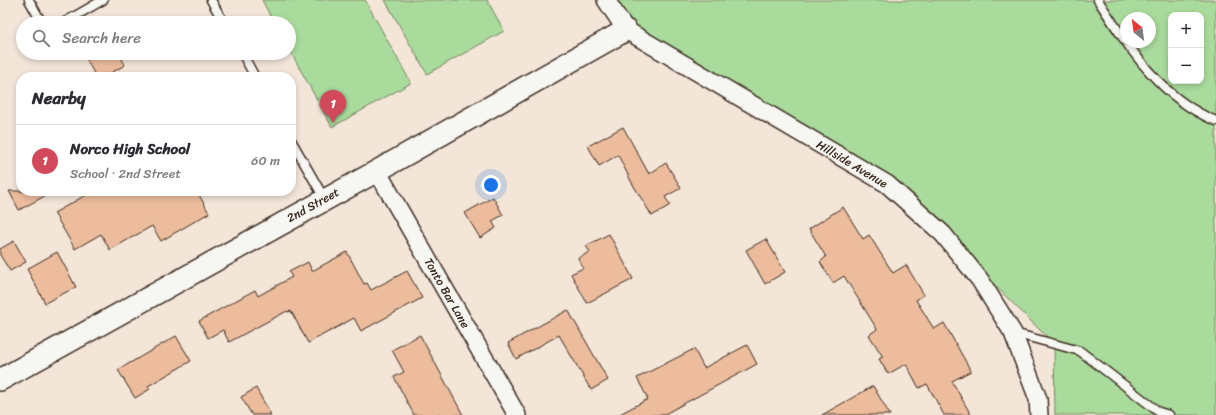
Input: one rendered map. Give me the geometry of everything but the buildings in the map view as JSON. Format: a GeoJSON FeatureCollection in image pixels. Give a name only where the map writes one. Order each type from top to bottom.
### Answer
{"type":"FeatureCollection","features":[{"type":"Feature","properties":{"kind":"street","name":"Hillside Avenue"},"geometry":{"type":"LineString","coordinates":[[606,0],[626,30],[887,184],[943,234],[980,280],[1013,333],[1038,399],[1039,415]]}},
{"type":"Feature","properties":{"kind":"street","name":"2nd Street"},"geometry":{"type":"LineString","coordinates":[[0,380],[324,198],[377,171],[626,30]]}},
{"type":"Feature","properties":{"kind":"street","name":"Tonto Bar Lane"},"geometry":{"type":"LineString","coordinates":[[377,171],[517,415]]}},
{"type":"Feature","properties":{"kind":"lane"},"geometry":{"type":"LineString","coordinates":[[29,0],[38,16]]}},
{"type":"Feature","properties":{"kind":"lane"},"geometry":{"type":"LineString","coordinates":[[75,16],[103,0]]}},
{"type":"Feature","properties":{"kind":"lane"},"geometry":{"type":"LineString","coordinates":[[211,0],[220,16]]}},
{"type":"Feature","properties":{"kind":"lane"},"geometry":{"type":"LineString","coordinates":[[1098,0],[1131,50],[1155,79],[1179,100],[1200,115],[1216,121]]}},
{"type":"Feature","properties":{"kind":"lane"},"geometry":{"type":"LineString","coordinates":[[246,60],[252,72]]}},
{"type":"Feature","properties":{"kind":"lane"},"geometry":{"type":"LineString","coordinates":[[296,149],[324,198]]}},
{"type":"Feature","properties":{"kind":"lane"},"geometry":{"type":"LineString","coordinates":[[1013,333],[1080,351],[1159,412],[1169,415]]}},
{"type":"Feature","properties":{"kind":"green space"},"geometry":{"type":"Polygon","coordinates":[[[262,0],[365,0],[411,83],[332,127],[295,60],[296,16],[270,16],[262,0]]]}},
{"type":"Feature","properties":{"kind":"green space"},"geometry":{"type":"Polygon","coordinates":[[[385,0],[487,0],[504,31],[427,74],[385,0]]]}},
{"type":"Feature","properties":{"kind":"green space"},"geometry":{"type":"Polygon","coordinates":[[[606,0],[1216,0],[1216,415],[1055,415],[1054,344],[943,234],[887,184],[626,30],[606,0]]]}},
{"type":"Feature","properties":{"kind":"place","name":"Norco High School"},"geometry":{"type":"Point","coordinates":[333,123]}}]}
